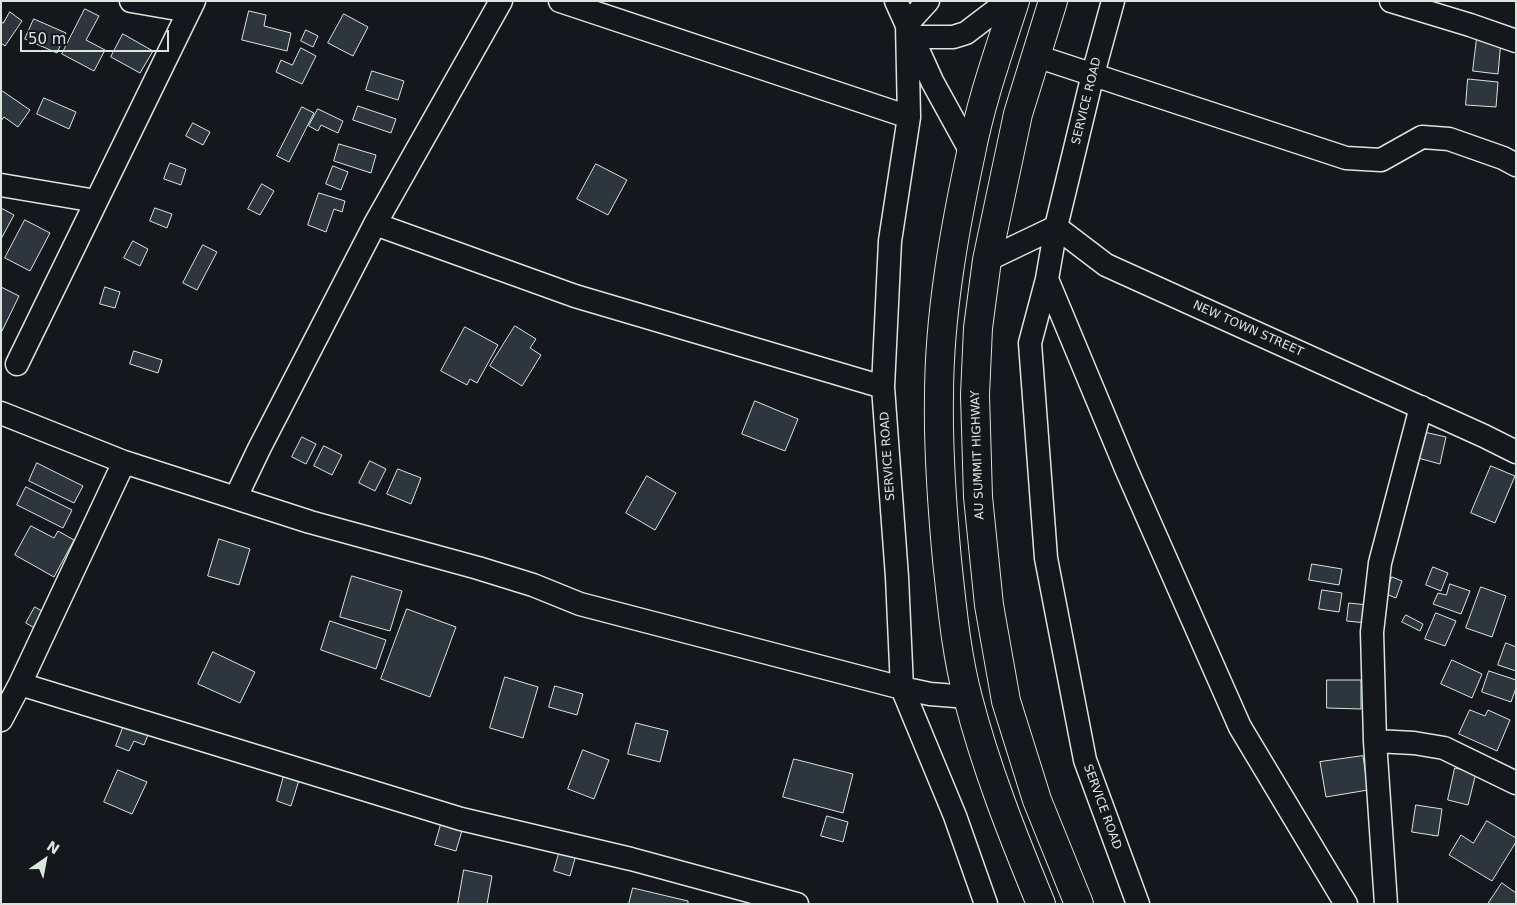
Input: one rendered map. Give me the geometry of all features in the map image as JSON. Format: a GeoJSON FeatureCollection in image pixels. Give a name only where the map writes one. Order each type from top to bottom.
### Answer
{"type":"FeatureCollection","features":[{"type":"Feature","properties":{"kind":"main road"},"geometry":{"type":"LineString","coordinates":[[1016,1],[988,85],[971,152],[950,271],[943,328],[939,396],[941,501],[952,613],[968,697],[1004,811],[1041,904]]}},
{"type":"Feature","properties":{"kind":"main road","name":"AU SUMMIT HIGHWAY"},"geometry":{"type":"LineString","coordinates":[[1053,1],[1018,114],[987,260],[978,328],[975,395],[978,497],[989,605],[1006,701],[1037,800],[1079,904]]}},
{"type":"Feature","properties":{"kind":"street"},"geometry":{"type":"LineString","coordinates":[[17,364],[191,6],[130,1]]}},
{"type":"Feature","properties":{"kind":"street"},"geometry":{"type":"LineString","coordinates":[[236,497],[375,224],[500,1]]}},
{"type":"Feature","properties":{"kind":"street"},"geometry":{"type":"LineString","coordinates":[[560,1],[908,117]]}},
{"type":"Feature","properties":{"kind":"street"},"geometry":{"type":"LineString","coordinates":[[896,1],[932,81],[971,152]]}},
{"type":"Feature","properties":{"kind":"street"},"geometry":{"type":"LineString","coordinates":[[910,30],[928,1]]}},
{"type":"Feature","properties":{"kind":"street"},"geometry":{"type":"LineString","coordinates":[[910,30],[953,37],[966,33],[1008,1]]}},
{"type":"Feature","properties":{"kind":"street","name":"SERVICE ROAD"},"geometry":{"type":"LineString","coordinates":[[1113,1],[1093,74],[1056,227],[1047,279],[1030,343],[1046,558],[1085,760],[1138,904]]}},
{"type":"Feature","properties":{"kind":"street"},"geometry":{"type":"LineString","coordinates":[[1392,1],[1516,41]]}},
{"type":"Feature","properties":{"kind":"street","name":"SERVICE ROAD"},"geometry":{"type":"LineString","coordinates":[[910,30],[908,117],[890,241],[883,387],[897,577],[902,688],[955,816],[986,904]]}},
{"type":"Feature","properties":{"kind":"street"},"geometry":{"type":"LineString","coordinates":[[1036,56],[1346,158],[1381,160],[1422,137],[1449,139],[1503,158],[1516,165]]}},
{"type":"Feature","properties":{"kind":"street"},"geometry":{"type":"LineString","coordinates":[[1,185],[96,202]]}},
{"type":"Feature","properties":{"kind":"street"},"geometry":{"type":"LineString","coordinates":[[375,224],[575,296],[883,387]]}},
{"type":"Feature","properties":{"kind":"street"},"geometry":{"type":"LineString","coordinates":[[987,260],[1056,227]]}},
{"type":"Feature","properties":{"kind":"street","name":"NEW TOWN STREET"},"geometry":{"type":"LineString","coordinates":[[1056,227],[1106,265],[1421,407],[1516,452]]}},
{"type":"Feature","properties":{"kind":"street"},"geometry":{"type":"LineString","coordinates":[[1047,279],[1127,471],[1240,727],[1346,904]]}},
{"type":"Feature","properties":{"kind":"street"},"geometry":{"type":"LineString","coordinates":[[1386,904],[1375,741],[1372,632],[1380,563],[1421,407]]}},
{"type":"Feature","properties":{"kind":"street"},"geometry":{"type":"LineString","coordinates":[[1,413],[124,462],[310,522],[478,568],[580,604],[902,688],[930,694],[968,697]]}},
{"type":"Feature","properties":{"kind":"street"},"geometry":{"type":"LineString","coordinates":[[1,720],[20,684],[124,462]]}},
{"type":"Feature","properties":{"kind":"street"},"geometry":{"type":"LineString","coordinates":[[20,684],[461,819],[631,859],[797,904]]}},
{"type":"Feature","properties":{"kind":"street"},"geometry":{"type":"LineString","coordinates":[[1375,741],[1414,743],[1444,748],[1513,773]]}},
{"type":"Feature","properties":{"kind":"building"},"geometry":{"type":"Polygon","coordinates":[[[85,9],[99,16],[86,40],[105,50],[94,71],[62,54],[85,9]]]}},
{"type":"Feature","properties":{"kind":"building"},"geometry":{"type":"Polygon","coordinates":[[[249,11],[266,15],[264,26],[291,33],[287,51],[242,40],[249,11]]]}},
{"type":"Feature","properties":{"kind":"building"},"geometry":{"type":"Polygon","coordinates":[[[10,12],[22,21],[5,46],[1,43],[1,22],[3,23],[10,12]]]}},
{"type":"Feature","properties":{"kind":"building"},"geometry":{"type":"Polygon","coordinates":[[[344,14],[368,27],[353,56],[328,43],[344,14]]]}},
{"type":"Feature","properties":{"kind":"building"},"geometry":{"type":"Polygon","coordinates":[[[34,19],[66,33],[57,53],[25,39],[34,19]]]}},
{"type":"Feature","properties":{"kind":"building"},"geometry":{"type":"Polygon","coordinates":[[[306,30],[318,36],[313,47],[301,41],[306,30]]]}},
{"type":"Feature","properties":{"kind":"building"},"geometry":{"type":"Polygon","coordinates":[[[123,34],[153,51],[140,73],[111,57],[123,34]]]}},
{"type":"Feature","properties":{"kind":"building"},"geometry":{"type":"Polygon","coordinates":[[[1477,38],[1501,41],[1498,74],[1473,71],[1477,38]]]}},
{"type":"Feature","properties":{"kind":"building"},"geometry":{"type":"Polygon","coordinates":[[[301,48],[316,56],[302,84],[276,72],[281,60],[292,65],[301,48]]]}},
{"type":"Feature","properties":{"kind":"building"},"geometry":{"type":"Polygon","coordinates":[[[372,71],[404,81],[398,100],[366,90],[372,71]]]}},
{"type":"Feature","properties":{"kind":"building"},"geometry":{"type":"Polygon","coordinates":[[[1468,79],[1498,82],[1496,107],[1466,105],[1468,79]]]}},
{"type":"Feature","properties":{"kind":"building"},"geometry":{"type":"Polygon","coordinates":[[[1,90],[30,110],[18,127],[4,117],[1,121],[1,90]]]}},
{"type":"Feature","properties":{"kind":"building"},"geometry":{"type":"Polygon","coordinates":[[[44,98],[76,112],[69,129],[37,114],[44,98]]]}},
{"type":"Feature","properties":{"kind":"building"},"geometry":{"type":"Polygon","coordinates":[[[358,106],[396,119],[391,133],[353,120],[358,106]]]}},
{"type":"Feature","properties":{"kind":"building"},"geometry":{"type":"Polygon","coordinates":[[[302,107],[314,113],[289,162],[277,156],[302,107]]]}},
{"type":"Feature","properties":{"kind":"building"},"geometry":{"type":"Polygon","coordinates":[[[318,109],[343,121],[338,133],[321,125],[318,131],[309,126],[318,109]]]}},
{"type":"Feature","properties":{"kind":"building"},"geometry":{"type":"Polygon","coordinates":[[[193,123],[210,132],[203,145],[186,136],[193,123]]]}},
{"type":"Feature","properties":{"kind":"building"},"geometry":{"type":"Polygon","coordinates":[[[339,144],[376,155],[371,173],[334,161],[339,144]]]}},
{"type":"Feature","properties":{"kind":"building"},"geometry":{"type":"Polygon","coordinates":[[[170,163],[186,169],[181,185],[164,179],[170,163]]]}},
{"type":"Feature","properties":{"kind":"building"},"geometry":{"type":"Polygon","coordinates":[[[596,164],[627,180],[608,215],[577,199],[596,164]]]}},
{"type":"Feature","properties":{"kind":"building"},"geometry":{"type":"Polygon","coordinates":[[[333,166],[348,172],[341,190],[326,184],[333,166]]]}},
{"type":"Feature","properties":{"kind":"building"},"geometry":{"type":"Polygon","coordinates":[[[262,184],[274,191],[260,215],[248,209],[262,184]]]}},
{"type":"Feature","properties":{"kind":"building"},"geometry":{"type":"Polygon","coordinates":[[[319,193],[345,201],[342,212],[334,209],[326,232],[308,225],[319,193]]]}},
{"type":"Feature","properties":{"kind":"building"},"geometry":{"type":"Polygon","coordinates":[[[1,208],[14,215],[1,239],[1,208]]]}},
{"type":"Feature","properties":{"kind":"building"},"geometry":{"type":"Polygon","coordinates":[[[155,208],[172,214],[167,228],[150,221],[155,208]]]}},
{"type":"Feature","properties":{"kind":"building"},"geometry":{"type":"Polygon","coordinates":[[[25,220],[50,233],[30,271],[5,258],[25,220]]]}},
{"type":"Feature","properties":{"kind":"building"},"geometry":{"type":"Polygon","coordinates":[[[133,241],[148,249],[140,266],[124,258],[133,241]]]}},
{"type":"Feature","properties":{"kind":"building"},"geometry":{"type":"Polygon","coordinates":[[[203,245],[217,252],[197,290],[183,283],[203,245]]]}},
{"type":"Feature","properties":{"kind":"building"},"geometry":{"type":"Polygon","coordinates":[[[1,287],[19,296],[2,331],[1,330],[1,287]]]}},
{"type":"Feature","properties":{"kind":"building"},"geometry":{"type":"Polygon","coordinates":[[[105,287],[120,292],[115,308],[100,304],[105,287]]]}},
{"type":"Feature","properties":{"kind":"building"},"geometry":{"type":"Polygon","coordinates":[[[515,326],[536,339],[530,348],[541,355],[522,386],[490,366],[515,326]]]}},
{"type":"Feature","properties":{"kind":"building"},"geometry":{"type":"Polygon","coordinates":[[[465,327],[498,345],[477,383],[470,379],[467,385],[441,371],[465,327]]]}},
{"type":"Feature","properties":{"kind":"building"},"geometry":{"type":"Polygon","coordinates":[[[134,351],[162,360],[158,373],[130,364],[134,351]]]}},
{"type":"Feature","properties":{"kind":"building"},"geometry":{"type":"Polygon","coordinates":[[[755,401],[798,419],[785,451],[742,434],[755,401]]]}},
{"type":"Feature","properties":{"kind":"building"},"geometry":{"type":"Polygon","coordinates":[[[1424,432],[1446,437],[1440,464],[1418,458],[1424,432]]]}},
{"type":"Feature","properties":{"kind":"building"},"geometry":{"type":"Polygon","coordinates":[[[302,437],[316,444],[306,464],[292,457],[302,437]]]}},
{"type":"Feature","properties":{"kind":"building"},"geometry":{"type":"Polygon","coordinates":[[[324,446],[342,455],[332,475],[314,466],[324,446]]]}},
{"type":"Feature","properties":{"kind":"building"},"geometry":{"type":"Polygon","coordinates":[[[370,461],[386,469],[375,491],[359,483],[370,461]]]}},
{"type":"Feature","properties":{"kind":"building"},"geometry":{"type":"Polygon","coordinates":[[[37,463],[83,486],[74,503],[29,481],[37,463]]]}},
{"type":"Feature","properties":{"kind":"building"},"geometry":{"type":"Polygon","coordinates":[[[1491,466],[1515,476],[1495,523],[1471,513],[1491,466]]]}},
{"type":"Feature","properties":{"kind":"building"},"geometry":{"type":"Polygon","coordinates":[[[398,469],[421,478],[411,504],[387,494],[398,469]]]}},
{"type":"Feature","properties":{"kind":"building"},"geometry":{"type":"Polygon","coordinates":[[[647,476],[676,493],[655,530],[626,513],[647,476]]]}},
{"type":"Feature","properties":{"kind":"building"},"geometry":{"type":"Polygon","coordinates":[[[26,487],[72,510],[63,528],[17,505],[26,487]]]}},
{"type":"Feature","properties":{"kind":"building"},"geometry":{"type":"Polygon","coordinates":[[[31,526],[54,538],[58,531],[74,540],[54,577],[15,555],[31,526]]]}},
{"type":"Feature","properties":{"kind":"building"},"geometry":{"type":"Polygon","coordinates":[[[219,539],[250,549],[239,585],[208,576],[219,539]]]}},
{"type":"Feature","properties":{"kind":"building"},"geometry":{"type":"Polygon","coordinates":[[[1312,564],[1342,569],[1339,585],[1309,580],[1312,564]]]}},
{"type":"Feature","properties":{"kind":"building"},"geometry":{"type":"Polygon","coordinates":[[[1433,567],[1448,573],[1441,591],[1426,585],[1433,567]]]}},
{"type":"Feature","properties":{"kind":"building"},"geometry":{"type":"Polygon","coordinates":[[[352,576],[402,591],[390,631],[340,617],[352,576]]]}},
{"type":"Feature","properties":{"kind":"building"},"geometry":{"type":"Polygon","coordinates":[[[1392,577],[1402,581],[1396,598],[1386,594],[1392,577]]]}},
{"type":"Feature","properties":{"kind":"building"},"geometry":{"type":"Polygon","coordinates":[[[1450,584],[1470,591],[1461,614],[1433,604],[1438,593],[1446,595],[1450,584]]]}},
{"type":"Feature","properties":{"kind":"building"},"geometry":{"type":"Polygon","coordinates":[[[1481,587],[1506,596],[1492,637],[1466,628],[1481,587]]]}},
{"type":"Feature","properties":{"kind":"building"},"geometry":{"type":"Polygon","coordinates":[[[1322,590],[1342,593],[1339,612],[1319,609],[1322,590]]]}},
{"type":"Feature","properties":{"kind":"building"},"geometry":{"type":"Polygon","coordinates":[[[1349,603],[1368,605],[1366,623],[1347,621],[1349,603]]]}},
{"type":"Feature","properties":{"kind":"building"},"geometry":{"type":"Polygon","coordinates":[[[35,607],[50,616],[41,632],[26,623],[35,607]]]}},
{"type":"Feature","properties":{"kind":"building"},"geometry":{"type":"Polygon","coordinates":[[[407,609],[456,627],[430,697],[381,679],[407,609]]]}},
{"type":"Feature","properties":{"kind":"building"},"geometry":{"type":"Polygon","coordinates":[[[1436,613],[1456,621],[1445,646],[1425,639],[1436,613]]]}},
{"type":"Feature","properties":{"kind":"building"},"geometry":{"type":"Polygon","coordinates":[[[1406,615],[1423,624],[1420,631],[1402,622],[1406,615]]]}},
{"type":"Feature","properties":{"kind":"building"},"geometry":{"type":"Polygon","coordinates":[[[330,621],[386,640],[376,669],[321,650],[330,621]]]}},
{"type":"Feature","properties":{"kind":"building"},"geometry":{"type":"Polygon","coordinates":[[[1506,643],[1516,647],[1516,671],[1498,665],[1506,643]]]}},
{"type":"Feature","properties":{"kind":"building"},"geometry":{"type":"Polygon","coordinates":[[[213,652],[255,672],[240,703],[198,684],[213,652]]]}},
{"type":"Feature","properties":{"kind":"building"},"geometry":{"type":"Polygon","coordinates":[[[1452,660],[1482,674],[1472,698],[1441,684],[1452,660]]]}},
{"type":"Feature","properties":{"kind":"building"},"geometry":{"type":"Polygon","coordinates":[[[1489,671],[1516,680],[1516,688],[1511,702],[1482,692],[1489,671]]]}},
{"type":"Feature","properties":{"kind":"building"},"geometry":{"type":"Polygon","coordinates":[[[505,677],[538,687],[523,738],[490,728],[505,677]]]}},
{"type":"Feature","properties":{"kind":"building"},"geometry":{"type":"Polygon","coordinates":[[[1327,680],[1361,680],[1361,709],[1327,708],[1327,680]]]}},
{"type":"Feature","properties":{"kind":"building"},"geometry":{"type":"Polygon","coordinates":[[[555,686],[583,694],[577,715],[549,707],[555,686]]]}},
{"type":"Feature","properties":{"kind":"building"},"geometry":{"type":"Polygon","coordinates":[[[1470,710],[1485,716],[1488,710],[1510,720],[1497,751],[1459,734],[1470,710]]]}},
{"type":"Feature","properties":{"kind":"building"},"geometry":{"type":"Polygon","coordinates":[[[126,720],[150,730],[144,745],[134,741],[129,751],[116,746],[126,720]]]}},
{"type":"Feature","properties":{"kind":"building"},"geometry":{"type":"Polygon","coordinates":[[[636,723],[668,731],[660,762],[628,754],[636,723]]]}},
{"type":"Feature","properties":{"kind":"building"},"geometry":{"type":"Polygon","coordinates":[[[583,750],[609,760],[594,799],[568,789],[583,750]]]}},
{"type":"Feature","properties":{"kind":"building"},"geometry":{"type":"Polygon","coordinates":[[[1363,756],[1368,790],[1326,797],[1320,762],[1363,756]]]}},
{"type":"Feature","properties":{"kind":"building"},"geometry":{"type":"Polygon","coordinates":[[[794,759],[853,774],[843,813],[783,797],[794,759]]]}},
{"type":"Feature","properties":{"kind":"building"},"geometry":{"type":"Polygon","coordinates":[[[1455,768],[1476,773],[1468,805],[1448,800],[1455,768]]]}},
{"type":"Feature","properties":{"kind":"building"},"geometry":{"type":"Polygon","coordinates":[[[118,770],[147,782],[132,814],[104,802],[118,770]]]}},
{"type":"Feature","properties":{"kind":"building"},"geometry":{"type":"Polygon","coordinates":[[[285,772],[300,777],[291,806],[277,801],[285,772]]]}},
{"type":"Feature","properties":{"kind":"building"},"geometry":{"type":"Polygon","coordinates":[[[1416,805],[1442,809],[1438,836],[1412,832],[1416,805]]]}},
{"type":"Feature","properties":{"kind":"building"},"geometry":{"type":"Polygon","coordinates":[[[827,816],[848,822],[843,842],[821,836],[827,816]]]}},
{"type":"Feature","properties":{"kind":"building"},"geometry":{"type":"Polygon","coordinates":[[[442,821],[463,827],[456,851],[435,845],[442,821]]]}},
{"type":"Feature","properties":{"kind":"building"},"geometry":{"type":"Polygon","coordinates":[[[1487,821],[1516,838],[1516,842],[1492,881],[1449,855],[1461,835],[1473,843],[1487,821]]]}},
{"type":"Feature","properties":{"kind":"building"},"geometry":{"type":"Polygon","coordinates":[[[560,850],[576,855],[570,876],[554,871],[560,850]]]}},
{"type":"Feature","properties":{"kind":"building"},"geometry":{"type":"Polygon","coordinates":[[[464,870],[492,876],[487,904],[458,904],[464,870]]]}},
{"type":"Feature","properties":{"kind":"building"},"geometry":{"type":"Polygon","coordinates":[[[1502,883],[1516,893],[1516,904],[1488,904],[1502,883]]]}},
{"type":"Feature","properties":{"kind":"building"},"geometry":{"type":"Polygon","coordinates":[[[633,888],[688,901],[688,904],[629,904],[633,888]]]}}]}
